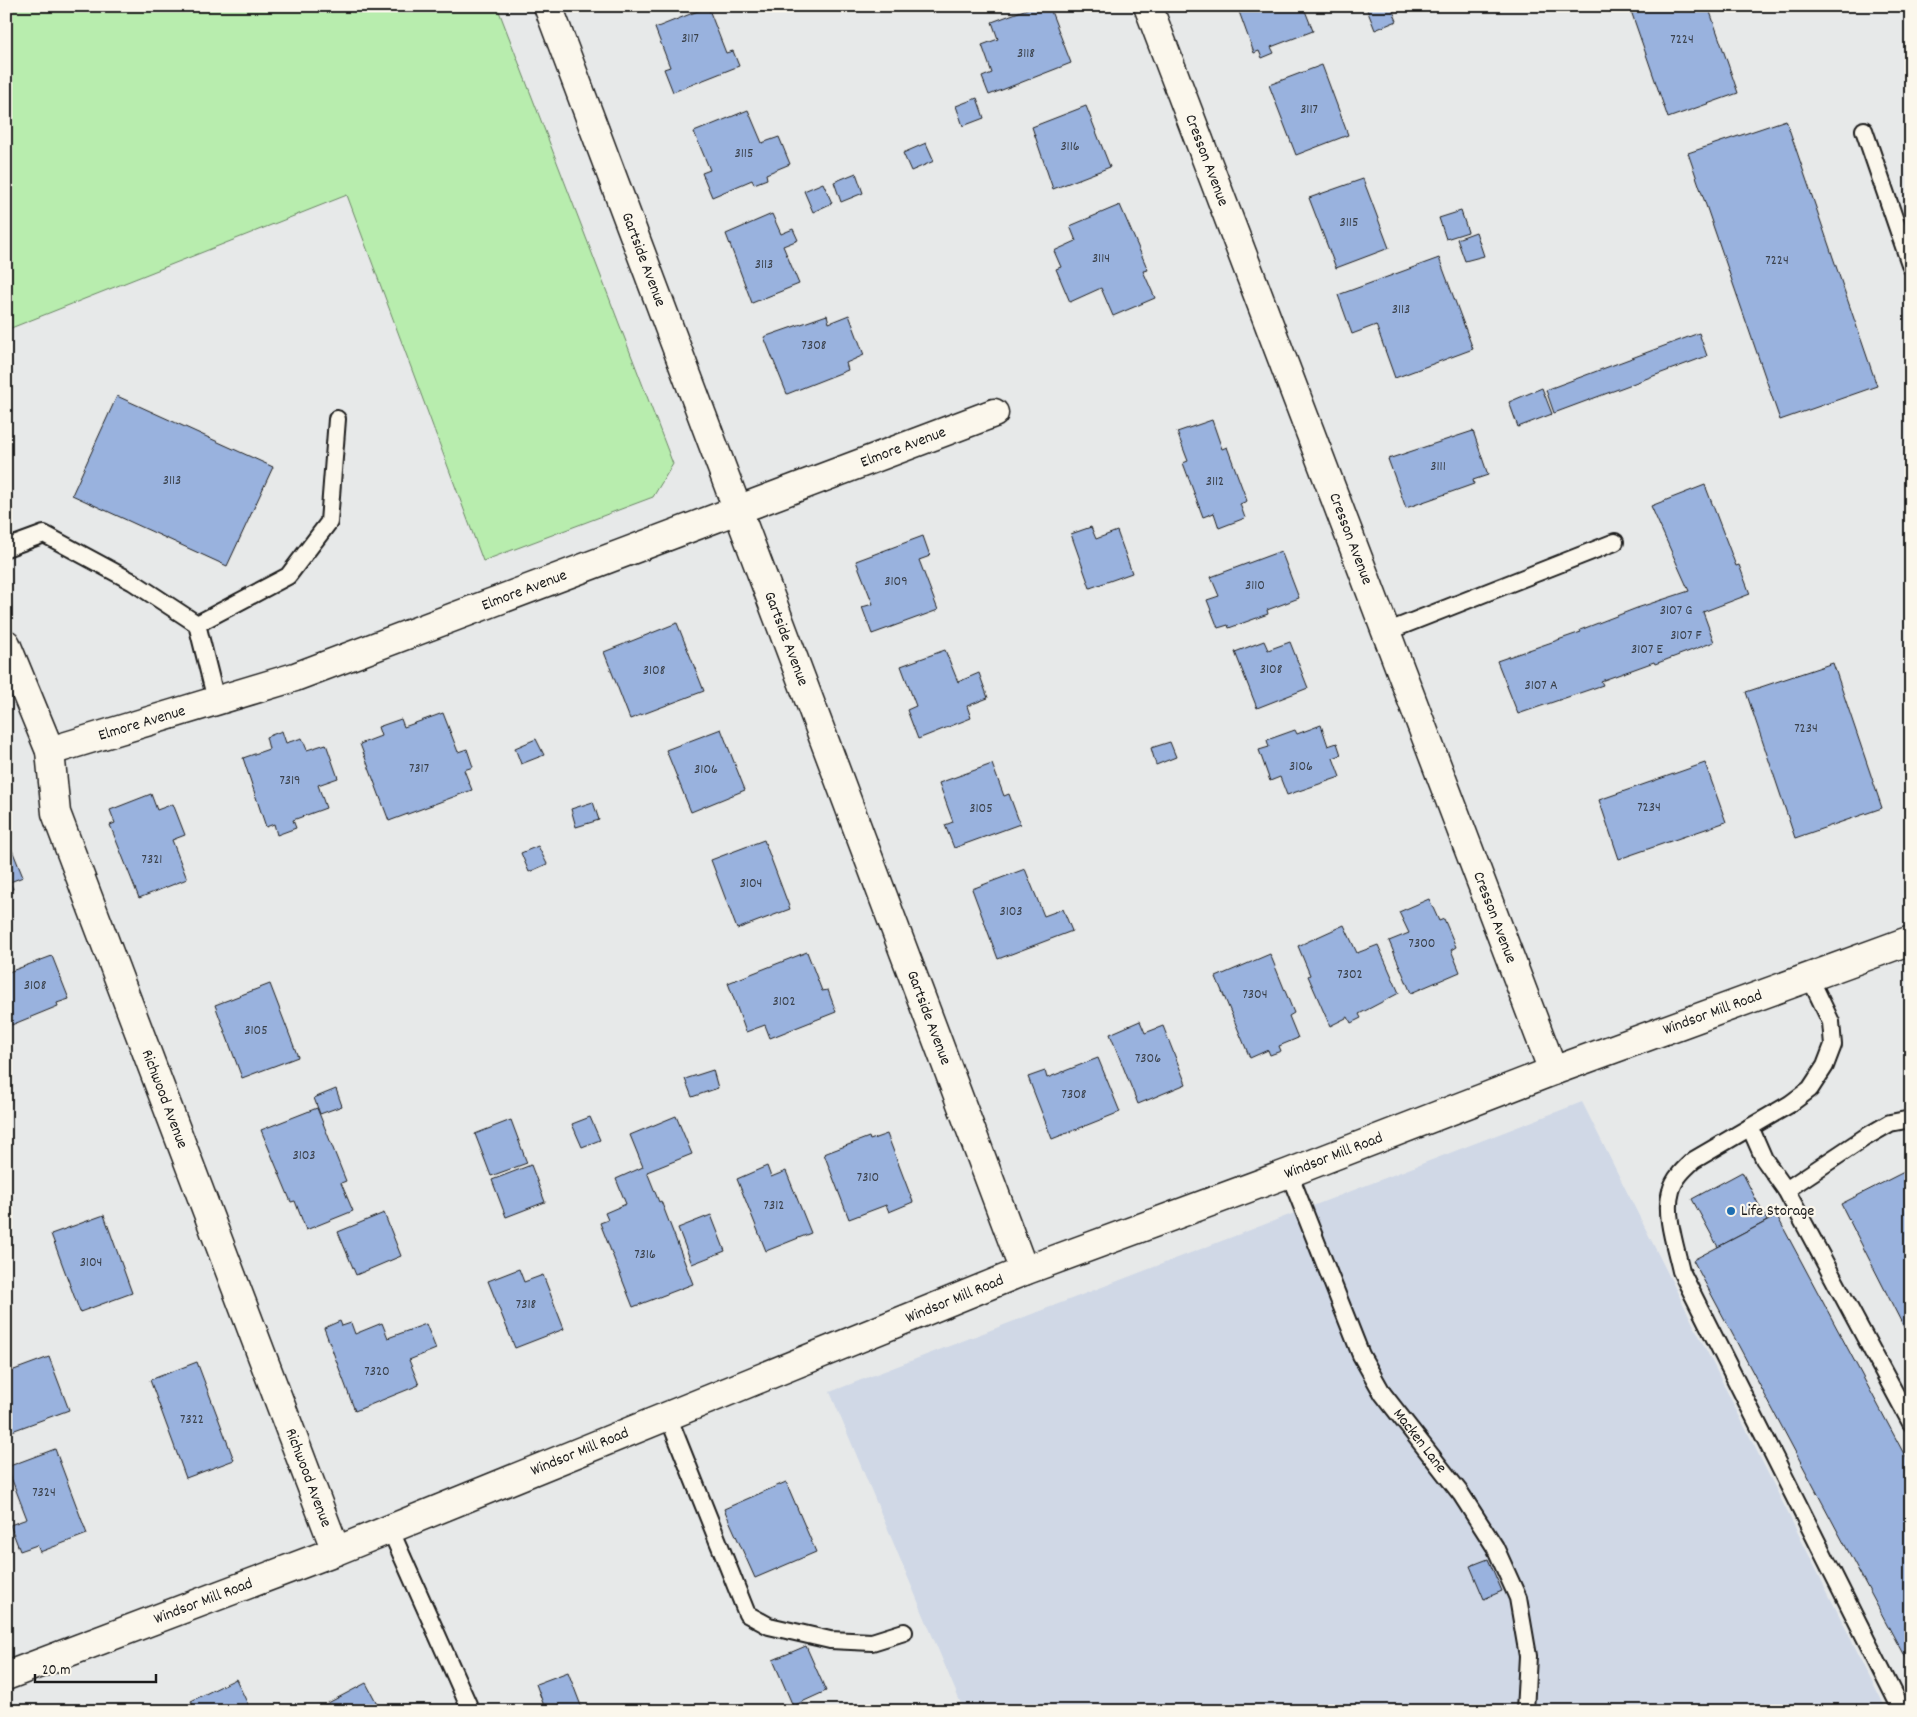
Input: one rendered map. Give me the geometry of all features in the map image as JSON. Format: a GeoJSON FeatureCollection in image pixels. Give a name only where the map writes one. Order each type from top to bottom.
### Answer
{"type":"FeatureCollection","features":[{"type":"Feature","properties":{"kind":"street","name":"Gartside Avenue"},"geometry":{"type":"LineString","coordinates":[[548,6],[1024,1271]]}},
{"type":"Feature","properties":{"kind":"street","name":"Cresson Avenue"},"geometry":{"type":"LineString","coordinates":[[1148,6],[1553,1071]]}},
{"type":"Feature","properties":{"kind":"street","name":"Elmore Avenue"},"geometry":{"type":"LineString","coordinates":[[50,751],[295,677],[994,413]]}},
{"type":"Feature","properties":{"kind":"street","name":"Richwood Avenue"},"geometry":{"type":"LineString","coordinates":[[6,644],[50,751],[56,813],[336,1551]]}},
{"type":"Feature","properties":{"kind":"street","name":"Windsor Mill Road"},"geometry":{"type":"LineString","coordinates":[[6,1676],[336,1551],[1024,1271],[1289,1173],[1553,1071],[1911,940]]}},
{"type":"Feature","properties":{"kind":"lane"},"geometry":{"type":"LineString","coordinates":[[1864,130],[1911,267]]}},
{"type":"Feature","properties":{"kind":"lane"},"geometry":{"type":"LineString","coordinates":[[197,624],[288,576],[329,522],[337,419]]}},
{"type":"Feature","properties":{"kind":"lane"},"geometry":{"type":"LineString","coordinates":[[6,548],[44,534],[133,582],[197,624],[216,700]]}},
{"type":"Feature","properties":{"kind":"lane"},"geometry":{"type":"LineString","coordinates":[[1386,632],[1615,542]]}},
{"type":"Feature","properties":{"kind":"lane"},"geometry":{"type":"LineString","coordinates":[[1810,978],[1831,1022],[1832,1045],[1825,1066],[1810,1089],[1790,1104],[1694,1160],[1681,1171],[1671,1190],[1670,1216],[1681,1271],[1902,1711]]}},
{"type":"Feature","properties":{"kind":"lane"},"geometry":{"type":"LineString","coordinates":[[1786,1190],[1890,1123],[1911,1119]]}},
{"type":"Feature","properties":{"kind":"lane"},"geometry":{"type":"LineString","coordinates":[[1750,1127],[1764,1159],[1786,1190],[1911,1424]]}},
{"type":"Feature","properties":{"kind":"lane","name":"Macken Lane"},"geometry":{"type":"LineString","coordinates":[[1289,1173],[1361,1355],[1383,1394],[1462,1494],[1495,1547],[1518,1598],[1528,1656],[1525,1711]]}},
{"type":"Feature","properties":{"kind":"lane"},"geometry":{"type":"LineString","coordinates":[[668,1416],[746,1614],[769,1626],[830,1640],[872,1642],[904,1632]]}},
{"type":"Feature","properties":{"kind":"lane"},"geometry":{"type":"LineString","coordinates":[[390,1529],[472,1711]]}},
{"type":"Feature","properties":{"kind":"shaded area"},"geometry":{"type":"Polygon","coordinates":[[[1582,1102],[1887,1711],[964,1711],[830,1392],[1582,1102]]]}},
{"type":"Feature","properties":{"kind":"green space"},"geometry":{"type":"Polygon","coordinates":[[[6,6],[497,6],[673,464],[653,497],[483,561],[347,195],[6,330],[6,6]]]}},
{"type":"Feature","properties":{"kind":"building"},"geometry":{"type":"Polygon","coordinates":[[[1035,6],[1049,6],[1071,63],[989,95],[982,77],[992,73],[982,45],[998,39],[992,22],[1035,6]]]}},
{"type":"Feature","properties":{"kind":"building"},"geometry":{"type":"Polygon","coordinates":[[[1237,6],[1300,6],[1301,9],[1304,8],[1313,31],[1271,47],[1274,53],[1262,58],[1259,51],[1254,53],[1237,6]]]}},
{"type":"Feature","properties":{"kind":"building"},"geometry":{"type":"Polygon","coordinates":[[[1391,6],[1397,21],[1375,30],[1366,7],[1391,6]]]}},
{"type":"Feature","properties":{"kind":"building"},"geometry":{"type":"Polygon","coordinates":[[[1636,6],[1708,6],[1738,93],[1668,118],[1630,8],[1636,6]]]}},
{"type":"Feature","properties":{"kind":"building"},"geometry":{"type":"Polygon","coordinates":[[[708,7],[726,53],[733,51],[739,66],[673,92],[664,69],[670,67],[655,28],[708,7]]]}},
{"type":"Feature","properties":{"kind":"building"},"geometry":{"type":"Polygon","coordinates":[[[1322,65],[1348,135],[1296,155],[1269,85],[1322,65]]]}},
{"type":"Feature","properties":{"kind":"building"},"geometry":{"type":"Polygon","coordinates":[[[977,98],[984,118],[963,126],[956,106],[977,98]]]}},
{"type":"Feature","properties":{"kind":"building"},"geometry":{"type":"Polygon","coordinates":[[[1086,106],[1110,167],[1053,189],[1032,127],[1086,106]]]}},
{"type":"Feature","properties":{"kind":"building"},"geometry":{"type":"Polygon","coordinates":[[[748,110],[762,143],[779,137],[790,164],[766,174],[767,179],[754,184],[752,180],[712,197],[702,173],[710,170],[694,132],[748,110]]]}},
{"type":"Feature","properties":{"kind":"building"},"geometry":{"type":"Polygon","coordinates":[[[1786,120],[1877,386],[1780,420],[1688,153],[1786,120]]]}},
{"type":"Feature","properties":{"kind":"building"},"geometry":{"type":"Polygon","coordinates":[[[926,143],[934,161],[911,171],[903,153],[926,143]]]}},
{"type":"Feature","properties":{"kind":"building"},"geometry":{"type":"Polygon","coordinates":[[[856,173],[863,193],[841,202],[834,182],[856,173]]]}},
{"type":"Feature","properties":{"kind":"building"},"geometry":{"type":"Polygon","coordinates":[[[1363,179],[1389,248],[1336,268],[1309,198],[1363,179]]]}},
{"type":"Feature","properties":{"kind":"building"},"geometry":{"type":"Polygon","coordinates":[[[823,183],[832,203],[813,212],[804,191],[823,183]]]}},
{"type":"Feature","properties":{"kind":"building"},"geometry":{"type":"Polygon","coordinates":[[[1120,205],[1148,270],[1143,271],[1155,298],[1113,316],[1101,288],[1070,302],[1056,269],[1061,267],[1054,251],[1076,241],[1070,226],[1120,205]]]}},
{"type":"Feature","properties":{"kind":"building"},"geometry":{"type":"Polygon","coordinates":[[[1461,211],[1468,232],[1446,239],[1439,218],[1461,211]]]}},
{"type":"Feature","properties":{"kind":"building"},"geometry":{"type":"Polygon","coordinates":[[[772,214],[781,234],[793,229],[798,240],[783,246],[799,284],[752,303],[726,234],[772,214]]]}},
{"type":"Feature","properties":{"kind":"building"},"geometry":{"type":"Polygon","coordinates":[[[1476,232],[1484,256],[1465,261],[1457,239],[1476,232]]]}},
{"type":"Feature","properties":{"kind":"building"},"geometry":{"type":"Polygon","coordinates":[[[1439,258],[1473,349],[1395,378],[1376,325],[1352,334],[1338,295],[1439,258]]]}},
{"type":"Feature","properties":{"kind":"building"},"geometry":{"type":"Polygon","coordinates":[[[827,315],[829,323],[849,315],[864,355],[846,363],[848,370],[787,394],[764,337],[827,315]]]}},
{"type":"Feature","properties":{"kind":"building"},"geometry":{"type":"Polygon","coordinates":[[[1699,333],[1707,356],[1554,413],[1546,390],[1699,333]]]}},
{"type":"Feature","properties":{"kind":"building"},"geometry":{"type":"Polygon","coordinates":[[[1542,388],[1552,414],[1518,427],[1509,402],[1542,388]]]}},
{"type":"Feature","properties":{"kind":"building"},"geometry":{"type":"Polygon","coordinates":[[[117,396],[273,467],[227,566],[72,495],[117,396]]]}},
{"type":"Feature","properties":{"kind":"building"},"geometry":{"type":"Polygon","coordinates":[[[1212,420],[1222,449],[1227,447],[1247,501],[1240,504],[1245,518],[1219,528],[1214,513],[1203,517],[1183,463],[1188,461],[1177,432],[1212,420]]]}},
{"type":"Feature","properties":{"kind":"building"},"geometry":{"type":"Polygon","coordinates":[[[1473,431],[1488,475],[1473,480],[1474,484],[1406,508],[1388,459],[1473,431]]]}},
{"type":"Feature","properties":{"kind":"building"},"geometry":{"type":"Polygon","coordinates":[[[1705,485],[1736,566],[1739,565],[1750,594],[1703,612],[1714,642],[1655,664],[1654,662],[1601,681],[1603,685],[1518,714],[1497,661],[1581,632],[1580,630],[1637,608],[1689,591],[1651,506],[1705,485]]]}},
{"type":"Feature","properties":{"kind":"building"},"geometry":{"type":"Polygon","coordinates":[[[1091,527],[1096,539],[1117,531],[1132,573],[1090,588],[1071,534],[1091,527]]]}},
{"type":"Feature","properties":{"kind":"building"},"geometry":{"type":"Polygon","coordinates":[[[923,536],[930,556],[919,560],[938,610],[872,634],[862,607],[873,604],[856,561],[923,536]]]}},
{"type":"Feature","properties":{"kind":"building"},"geometry":{"type":"Polygon","coordinates":[[[1281,551],[1299,598],[1267,610],[1268,614],[1229,628],[1228,625],[1218,628],[1207,600],[1219,596],[1211,577],[1281,551]]]}},
{"type":"Feature","properties":{"kind":"building"},"geometry":{"type":"Polygon","coordinates":[[[677,623],[704,691],[630,719],[604,652],[677,623]]]}},
{"type":"Feature","properties":{"kind":"building"},"geometry":{"type":"Polygon","coordinates":[[[1264,641],[1268,650],[1290,642],[1308,688],[1257,708],[1235,652],[1264,641]]]}},
{"type":"Feature","properties":{"kind":"building"},"geometry":{"type":"Polygon","coordinates":[[[945,650],[958,682],[979,673],[988,698],[967,706],[971,718],[918,739],[907,710],[916,706],[901,666],[945,650]]]}},
{"type":"Feature","properties":{"kind":"building"},"geometry":{"type":"Polygon","coordinates":[[[1833,663],[1882,808],[1795,838],[1746,692],[1833,663]]]}},
{"type":"Feature","properties":{"kind":"building"},"geometry":{"type":"Polygon","coordinates":[[[443,713],[458,752],[467,749],[473,767],[464,770],[472,790],[389,821],[360,744],[381,736],[378,727],[401,719],[404,727],[443,713]]]}},
{"type":"Feature","properties":{"kind":"building"},"geometry":{"type":"Polygon","coordinates":[[[1321,725],[1328,746],[1337,743],[1341,755],[1333,758],[1340,777],[1287,795],[1280,777],[1270,781],[1259,750],[1269,747],[1267,740],[1295,730],[1297,734],[1321,725]]]}},
{"type":"Feature","properties":{"kind":"building"},"geometry":{"type":"Polygon","coordinates":[[[721,729],[745,790],[691,812],[666,750],[721,729]]]}},
{"type":"Feature","properties":{"kind":"building"},"geometry":{"type":"Polygon","coordinates":[[[282,731],[286,743],[302,738],[307,750],[326,744],[338,778],[318,785],[326,808],[293,820],[296,828],[277,835],[274,824],[266,827],[243,758],[269,749],[266,737],[282,731]]]}},
{"type":"Feature","properties":{"kind":"building"},"geometry":{"type":"Polygon","coordinates":[[[536,739],[544,755],[521,764],[515,748],[536,739]]]}},
{"type":"Feature","properties":{"kind":"building"},"geometry":{"type":"Polygon","coordinates":[[[1170,742],[1176,757],[1156,765],[1151,748],[1170,742]]]}},
{"type":"Feature","properties":{"kind":"building"},"geometry":{"type":"Polygon","coordinates":[[[1705,763],[1726,822],[1619,859],[1599,800],[1705,763]]]}},
{"type":"Feature","properties":{"kind":"building"},"geometry":{"type":"Polygon","coordinates":[[[992,764],[1004,796],[1009,794],[1020,824],[954,848],[945,825],[953,822],[939,783],[992,764]]]}},
{"type":"Feature","properties":{"kind":"building"},"geometry":{"type":"Polygon","coordinates":[[[151,794],[157,810],[173,804],[185,835],[172,840],[187,879],[139,898],[110,825],[115,823],[110,810],[151,794]]]}},
{"type":"Feature","properties":{"kind":"building"},"geometry":{"type":"Polygon","coordinates":[[[593,802],[599,820],[576,827],[571,809],[593,802]]]}},
{"type":"Feature","properties":{"kind":"building"},"geometry":{"type":"Polygon","coordinates":[[[764,840],[790,909],[737,929],[711,860],[764,840]]]}},
{"type":"Feature","properties":{"kind":"building"},"geometry":{"type":"Polygon","coordinates":[[[10,845],[23,877],[10,882],[13,889],[6,892],[6,847],[10,845]]]}},
{"type":"Feature","properties":{"kind":"building"},"geometry":{"type":"Polygon","coordinates":[[[538,846],[547,864],[529,872],[521,853],[538,846]]]}},
{"type":"Feature","properties":{"kind":"building"},"geometry":{"type":"Polygon","coordinates":[[[1025,869],[1044,916],[1063,909],[1072,931],[998,959],[972,889],[1025,869]]]}},
{"type":"Feature","properties":{"kind":"building"},"geometry":{"type":"Polygon","coordinates":[[[1429,899],[1439,921],[1444,919],[1456,947],[1451,950],[1460,972],[1411,993],[1389,941],[1409,933],[1399,912],[1429,899]]]}},
{"type":"Feature","properties":{"kind":"building"},"geometry":{"type":"Polygon","coordinates":[[[1344,925],[1357,953],[1378,945],[1399,993],[1359,1014],[1361,1018],[1351,1023],[1348,1017],[1330,1026],[1308,976],[1310,975],[1298,946],[1344,925]]]}},
{"type":"Feature","properties":{"kind":"building"},"geometry":{"type":"Polygon","coordinates":[[[807,952],[822,991],[828,990],[836,1012],[770,1038],[765,1025],[746,1032],[728,983],[807,952]]]}},
{"type":"Feature","properties":{"kind":"building"},"geometry":{"type":"Polygon","coordinates":[[[1270,954],[1294,1013],[1289,1016],[1298,1038],[1279,1046],[1281,1051],[1270,1055],[1268,1050],[1250,1058],[1216,977],[1270,954]]]}},
{"type":"Feature","properties":{"kind":"building"},"geometry":{"type":"Polygon","coordinates":[[[52,956],[69,999],[57,1003],[58,1006],[9,1026],[6,1020],[6,973],[52,956]]]}},
{"type":"Feature","properties":{"kind":"building"},"geometry":{"type":"Polygon","coordinates":[[[270,984],[298,1057],[242,1078],[215,1005],[270,984]]]}},
{"type":"Feature","properties":{"kind":"building"},"geometry":{"type":"Polygon","coordinates":[[[1140,1021],[1145,1033],[1163,1026],[1186,1084],[1138,1104],[1110,1034],[1140,1021]]]}},
{"type":"Feature","properties":{"kind":"building"},"geometry":{"type":"Polygon","coordinates":[[[1098,1058],[1120,1112],[1052,1139],[1028,1077],[1045,1071],[1047,1078],[1098,1058]]]}},
{"type":"Feature","properties":{"kind":"building"},"geometry":{"type":"Polygon","coordinates":[[[713,1070],[718,1088],[692,1097],[685,1079],[713,1070]]]}},
{"type":"Feature","properties":{"kind":"building"},"geometry":{"type":"Polygon","coordinates":[[[336,1089],[342,1106],[320,1114],[314,1098],[336,1089]]]}},
{"type":"Feature","properties":{"kind":"building"},"geometry":{"type":"Polygon","coordinates":[[[317,1108],[346,1181],[341,1183],[353,1211],[306,1230],[295,1201],[291,1202],[261,1130],[317,1108]]]}},
{"type":"Feature","properties":{"kind":"building"},"geometry":{"type":"Polygon","coordinates":[[[676,1116],[692,1154],[647,1172],[659,1202],[661,1201],[693,1284],[633,1307],[600,1223],[608,1220],[605,1213],[626,1204],[616,1179],[643,1167],[630,1135],[676,1116]]]}},
{"type":"Feature","properties":{"kind":"building"},"geometry":{"type":"Polygon","coordinates":[[[590,1117],[600,1140],[582,1147],[572,1124],[590,1117]]]}},
{"type":"Feature","properties":{"kind":"building"},"geometry":{"type":"Polygon","coordinates":[[[511,1120],[527,1163],[491,1176],[475,1134],[511,1120]]]}},
{"type":"Feature","properties":{"kind":"building"},"geometry":{"type":"Polygon","coordinates":[[[887,1134],[913,1202],[889,1212],[886,1205],[849,1219],[824,1154],[869,1137],[870,1140],[887,1134]]]}},
{"type":"Feature","properties":{"kind":"building"},"geometry":{"type":"Polygon","coordinates":[[[531,1165],[545,1202],[506,1217],[492,1180],[531,1165]]]}},
{"type":"Feature","properties":{"kind":"building"},"geometry":{"type":"Polygon","coordinates":[[[767,1166],[771,1177],[786,1171],[811,1233],[766,1251],[737,1179],[767,1166]]]}},
{"type":"Feature","properties":{"kind":"building"},"geometry":{"type":"Polygon","coordinates":[[[1906,1171],[1911,1180],[1911,1341],[1841,1204],[1906,1171]]]}},
{"type":"Feature","properties":{"kind":"building"},"geometry":{"type":"Polygon","coordinates":[[[1742,1172],[1767,1221],[1718,1247],[1692,1199],[1742,1172]]]}},
{"type":"Feature","properties":{"kind":"building"},"geometry":{"type":"Polygon","coordinates":[[[384,1213],[401,1256],[356,1275],[338,1232],[384,1213]]]}},
{"type":"Feature","properties":{"kind":"building"},"geometry":{"type":"Polygon","coordinates":[[[104,1215],[132,1293],[80,1312],[51,1234],[104,1215]]]}},
{"type":"Feature","properties":{"kind":"building"},"geometry":{"type":"Polygon","coordinates":[[[711,1215],[725,1251],[692,1264],[678,1228],[711,1215]]]}},
{"type":"Feature","properties":{"kind":"building"},"geometry":{"type":"Polygon","coordinates":[[[1777,1216],[1911,1467],[1911,1669],[1693,1260],[1777,1216]]]}},
{"type":"Feature","properties":{"kind":"building"},"geometry":{"type":"Polygon","coordinates":[[[519,1269],[524,1282],[543,1275],[564,1329],[515,1348],[488,1281],[519,1269]]]}},
{"type":"Feature","properties":{"kind":"building"},"geometry":{"type":"Polygon","coordinates":[[[340,1321],[342,1326],[351,1323],[355,1334],[382,1323],[388,1338],[426,1324],[436,1349],[409,1360],[419,1385],[355,1411],[324,1328],[340,1321]]]}},
{"type":"Feature","properties":{"kind":"building"},"geometry":{"type":"Polygon","coordinates":[[[49,1357],[69,1410],[12,1431],[6,1416],[6,1373],[49,1357]]]}},
{"type":"Feature","properties":{"kind":"building"},"geometry":{"type":"Polygon","coordinates":[[[197,1362],[234,1460],[186,1478],[150,1380],[197,1362]]]}},
{"type":"Feature","properties":{"kind":"building"},"geometry":{"type":"Polygon","coordinates":[[[55,1449],[87,1534],[40,1552],[37,1545],[20,1551],[10,1525],[27,1519],[7,1467],[55,1449]]]}},
{"type":"Feature","properties":{"kind":"building"},"geometry":{"type":"Polygon","coordinates":[[[786,1482],[816,1552],[755,1578],[724,1509],[786,1482]]]}},
{"type":"Feature","properties":{"kind":"building"},"geometry":{"type":"Polygon","coordinates":[[[1488,1559],[1502,1591],[1484,1599],[1470,1566],[1488,1559]]]}},
{"type":"Feature","properties":{"kind":"building"},"geometry":{"type":"Polygon","coordinates":[[[806,1646],[826,1691],[793,1706],[773,1660],[806,1646]]]}},
{"type":"Feature","properties":{"kind":"building"},"geometry":{"type":"Polygon","coordinates":[[[568,1672],[583,1711],[533,1711],[544,1706],[536,1684],[568,1672]]]}},
{"type":"Feature","properties":{"kind":"building"},"geometry":{"type":"Polygon","coordinates":[[[236,1679],[251,1711],[196,1711],[191,1701],[236,1679]]]}},
{"type":"Feature","properties":{"kind":"building"},"geometry":{"type":"Polygon","coordinates":[[[366,1683],[381,1711],[313,1711],[366,1683]]]}},
{"type":"Feature","properties":{"kind":"place","name":"Life Storage"},"geometry":{"type":"Point","coordinates":[1731,1211]}}]}
